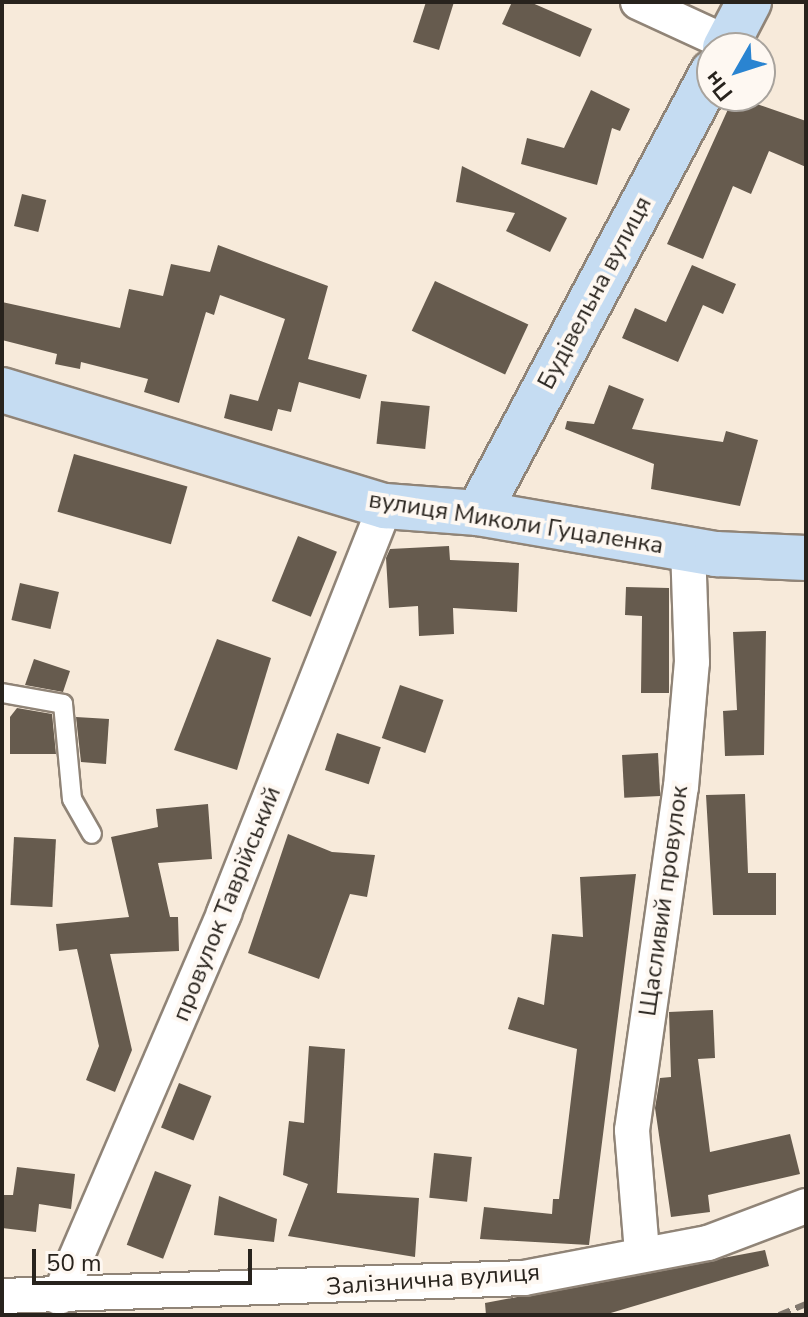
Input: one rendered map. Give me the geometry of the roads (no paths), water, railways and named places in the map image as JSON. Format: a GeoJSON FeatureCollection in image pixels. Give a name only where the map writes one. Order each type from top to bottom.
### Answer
{"type":"FeatureCollection","features":[{"type":"Feature","properties":{"kind":"street"},"geometry":{"type":"LineString","coordinates":[[638,2],[696,39]]}},
{"type":"Feature","properties":{"kind":"street","name":"Будівельна вулиця"},"geometry":{"type":"LineString","coordinates":[[733,32],[749,2]]}},
{"type":"Feature","properties":{"kind":"street","name":"Будівельна вулиця"},"geometry":{"type":"LineString","coordinates":[[478,513],[696,102]]}},
{"type":"Feature","properties":{"kind":"street","name":"вулиця Миколи Гуцаленка"},"geometry":{"type":"LineString","coordinates":[[2,390],[385,506],[478,513],[688,550],[806,558]]}},
{"type":"Feature","properties":{"kind":"street","name":"провулок Таврійський"},"geometry":{"type":"LineString","coordinates":[[59,1297],[224,913],[385,506]]}},
{"type":"Feature","properties":{"kind":"street","name":"Щасливий провулок"},"geometry":{"type":"LineString","coordinates":[[642,1252],[632,1130],[681,787],[692,662],[688,550]]}},
{"type":"Feature","properties":{"kind":"street","name":"Залізнична вулиця"},"geometry":{"type":"LineString","coordinates":[[2,1296],[59,1297],[524,1278],[642,1252],[708,1243],[806,1206]]}},
{"type":"Feature","properties":{"kind":"lane"},"geometry":{"type":"LineString","coordinates":[[2,693],[63,704],[72,799],[92,834]]}},
{"type":"Feature","properties":{"kind":"railway"},"geometry":{"type":"LineString","coordinates":[[779,1315],[806,1304]]}}]}
